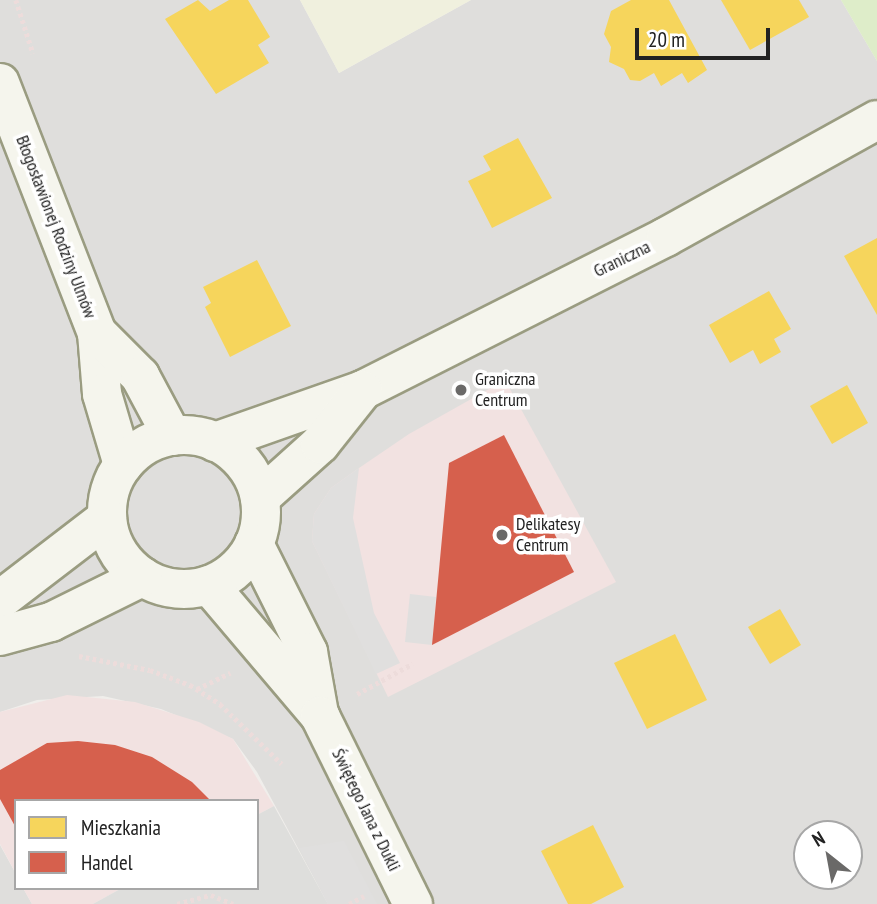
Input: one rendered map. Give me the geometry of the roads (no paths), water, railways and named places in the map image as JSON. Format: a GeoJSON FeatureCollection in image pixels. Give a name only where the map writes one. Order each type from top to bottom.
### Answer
{"type":"FeatureCollection","features":[{"type":"Feature","properties":{"kind":"main road","name":"Błogosławionej Rodziny Ulmów"},"geometry":{"type":"LineString","coordinates":[[0,83],[97,333],[102,394],[123,465]]}},
{"type":"Feature","properties":{"kind":"main road","name":"Graniczna"},"geometry":{"type":"LineString","coordinates":[[215,442],[363,390],[666,237],[877,120]]}},
{"type":"Feature","properties":{"kind":"main road","name":"Błogosławionej Rodziny Ulmów"},"geometry":{"type":"LineString","coordinates":[[97,333],[140,376],[172,436]]}},
{"type":"Feature","properties":{"kind":"main road","name":"Graniczna"},"geometry":{"type":"LineString","coordinates":[[260,498],[320,444],[363,390]]}},
{"type":"Feature","properties":{"kind":"main road"},"geometry":{"type":"LineString","coordinates":[[172,436],[194,436],[215,442],[249,470],[260,498],[260,522],[254,544],[233,572],[209,585],[186,590],[142,577],[117,552],[107,518],[110,490],[123,465],[145,446],[172,436]]}},
{"type":"Feature","properties":{"kind":"main road"},"geometry":{"type":"LineString","coordinates":[[0,600],[107,518]]}},
{"type":"Feature","properties":{"kind":"main road","name":"Świętego Jana z Dukli"},"geometry":{"type":"LineString","coordinates":[[254,544],[308,652],[320,716]]}},
{"type":"Feature","properties":{"kind":"main road"},"geometry":{"type":"LineString","coordinates":[[0,636],[51,622],[142,577]]}},
{"type":"Feature","properties":{"kind":"main road","name":"Świętego Jana z Dukli"},"geometry":{"type":"LineString","coordinates":[[209,585],[320,716],[413,904]]}},
{"type":"Feature","properties":{"kind":"place","name":"Graniczna Centrum"},"geometry":{"type":"Point","coordinates":[461,390]}},
{"type":"Feature","properties":{"kind":"place","name":"Delikatesy Centrum"},"geometry":{"type":"Point","coordinates":[502,535]}}]}
